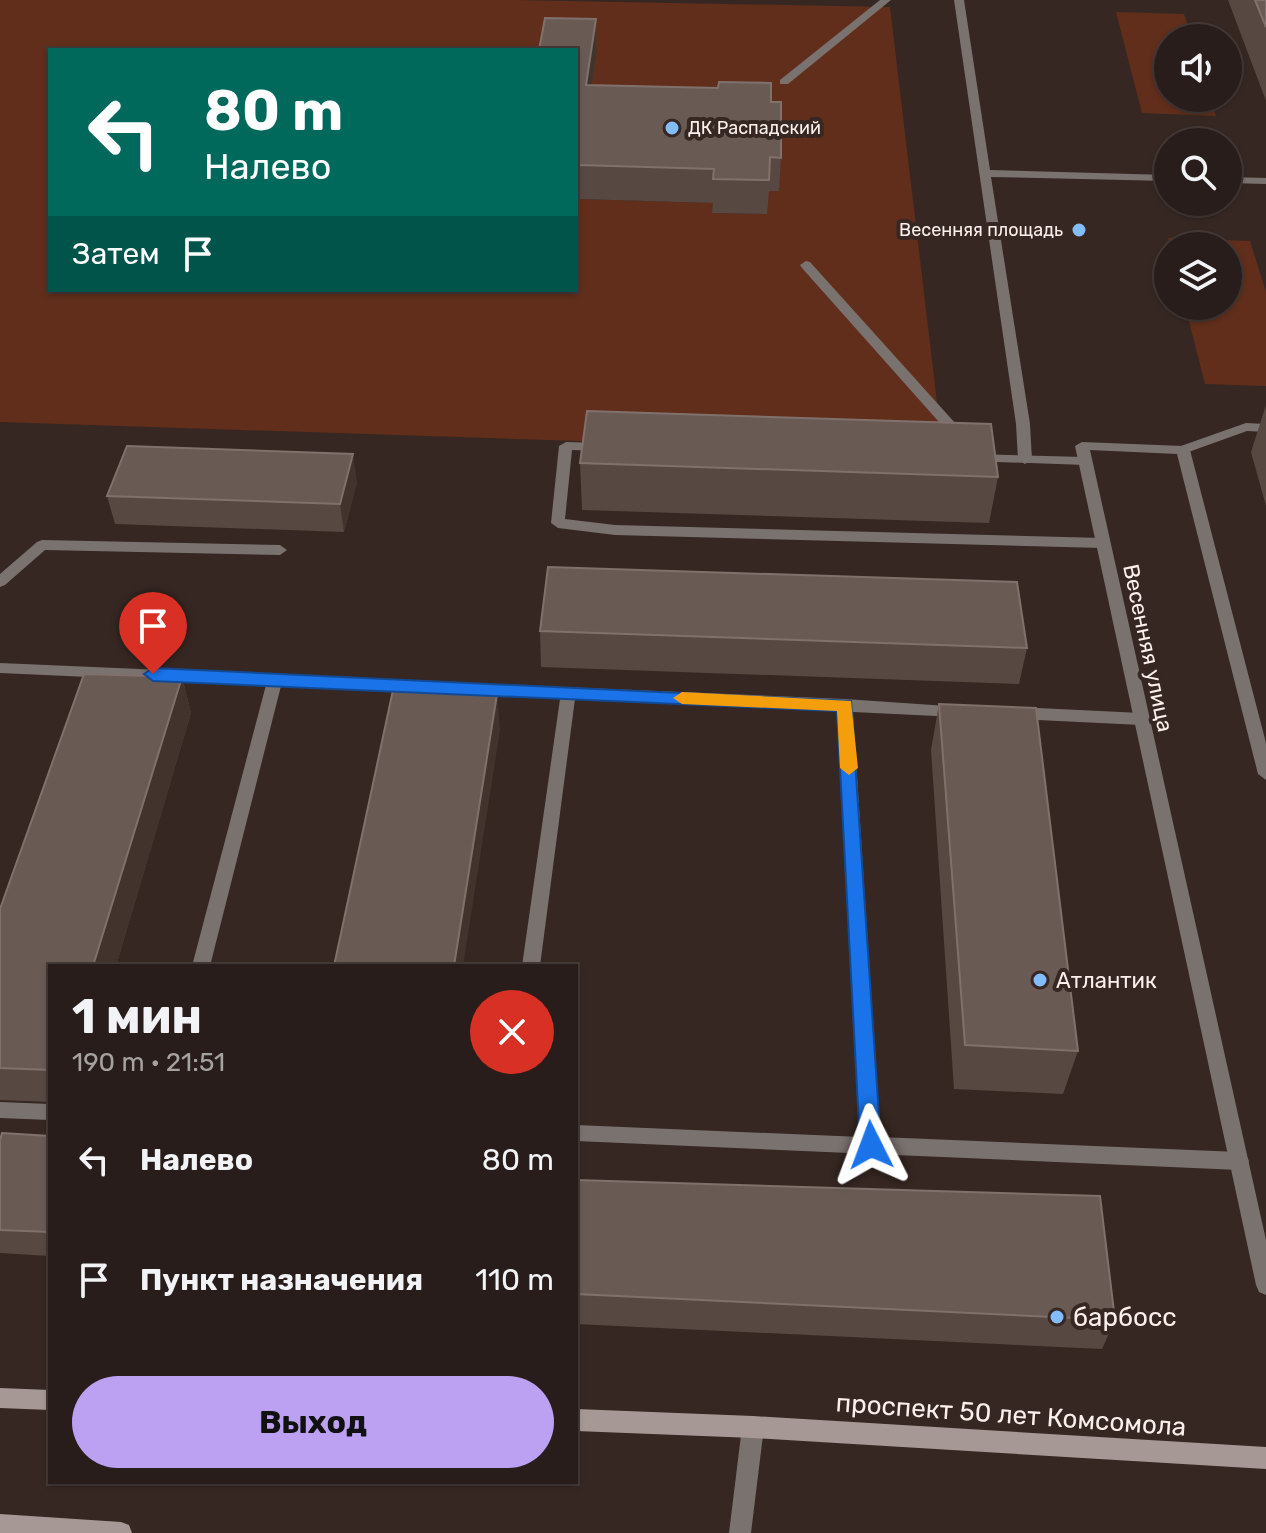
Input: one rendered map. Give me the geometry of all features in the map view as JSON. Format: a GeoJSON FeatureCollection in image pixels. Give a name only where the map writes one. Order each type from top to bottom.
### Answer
{"type":"FeatureCollection","features":[{"type":"Feature","properties":{"kind":"main road"},"geometry":{"type":"LineString","coordinates":[[0,1398],[48,1400]]}},
{"type":"Feature","properties":{"kind":"main road","name":"проспект 50 лет Комсомола"},"geometry":{"type":"LineString","coordinates":[[578,1420],[753,1427],[1266,1458]]}},
{"type":"Feature","properties":{"kind":"main road"},"geometry":{"type":"LineString","coordinates":[[0,1525],[121,1533]]}},
{"type":"Feature","properties":{"kind":"street"},"geometry":{"type":"LineString","coordinates":[[784,82],[886,0]]}},
{"type":"Feature","properties":{"kind":"street"},"geometry":{"type":"LineString","coordinates":[[959,0],[1023,424],[1025,460]]}},
{"type":"Feature","properties":{"kind":"street"},"geometry":{"type":"LineString","coordinates":[[985,173],[1154,178]]}},
{"type":"Feature","properties":{"kind":"street"},"geometry":{"type":"LineString","coordinates":[[1242,180],[1266,181]]}},
{"type":"Feature","properties":{"kind":"street"},"geometry":{"type":"LineString","coordinates":[[806,265],[978,458]]}},
{"type":"Feature","properties":{"kind":"street"},"geometry":{"type":"LineString","coordinates":[[963,458],[1085,461],[1082,446],[1183,450],[1246,427],[1266,428]]}},
{"type":"Feature","properties":{"kind":"street"},"geometry":{"type":"LineString","coordinates":[[613,447],[566,446],[558,523],[615,530],[1103,543]]}},
{"type":"Feature","properties":{"kind":"street"},"geometry":{"type":"LineString","coordinates":[[1183,450],[1266,774]]}},
{"type":"Feature","properties":{"kind":"street","name":"Весенняя улица"},"geometry":{"type":"LineString","coordinates":[[1085,461],[1266,1285]]}},
{"type":"Feature","properties":{"kind":"street"},"geometry":{"type":"LineString","coordinates":[[0,582],[42,545],[280,550]]}},
{"type":"Feature","properties":{"kind":"street"},"geometry":{"type":"LineString","coordinates":[[0,668],[971,711]]}},
{"type":"Feature","properties":{"kind":"street"},"geometry":{"type":"LineString","coordinates":[[202,964],[275,680]]}},
{"type":"Feature","properties":{"kind":"street"},"geometry":{"type":"LineString","coordinates":[[531,964],[568,693]]}},
{"type":"Feature","properties":{"kind":"street"},"geometry":{"type":"LineString","coordinates":[[845,705],[871,1145]]}},
{"type":"Feature","properties":{"kind":"street"},"geometry":{"type":"LineString","coordinates":[[1003,713],[1141,719]]}},
{"type":"Feature","properties":{"kind":"street"},"geometry":{"type":"LineString","coordinates":[[0,1110],[48,1112]]}},
{"type":"Feature","properties":{"kind":"street"},"geometry":{"type":"LineString","coordinates":[[578,1133],[1239,1161]]}},
{"type":"Feature","properties":{"kind":"street"},"geometry":{"type":"LineString","coordinates":[[740,1533],[753,1427]]}},
{"type":"Feature","properties":{"kind":"shaded area"},"geometry":{"type":"Polygon","coordinates":[[[0,0],[515,0],[890,7],[943,453],[0,422],[0,0]]]}},
{"type":"Feature","properties":{"kind":"shaded area"},"geometry":{"type":"Polygon","coordinates":[[[1116,12],[1184,14],[1187,24],[1154,24],[1154,112],[1215,112],[1216,116],[1142,113],[1116,12]]]}},
{"type":"Feature","properties":{"kind":"shaded area"},"geometry":{"type":"Polygon","coordinates":[[[1242,241],[1250,241],[1266,292],[1266,386],[1205,384],[1189,320],[1242,320],[1242,241]]]}},
{"type":"Feature","properties":{"kind":"building"},"geometry":{"type":"Polygon","coordinates":[[[1255,0],[1266,0],[1266,27],[1255,0]]]}},
{"type":"Feature","properties":{"kind":"building"},"geometry":{"type":"Polygon","coordinates":[[[545,18],[596,19],[586,85],[718,88],[719,82],[771,83],[771,102],[781,102],[781,158],[770,157],[769,180],[713,179],[714,169],[578,165],[578,48],[539,48],[545,18]]]}},
{"type":"Feature","properties":{"kind":"building"},"geometry":{"type":"Polygon","coordinates":[[[587,411],[991,424],[998,477],[580,463],[587,411]]]}},
{"type":"Feature","properties":{"kind":"building"},"geometry":{"type":"Polygon","coordinates":[[[127,446],[353,454],[340,504],[107,496],[127,446]]]}},
{"type":"Feature","properties":{"kind":"building"},"geometry":{"type":"Polygon","coordinates":[[[548,567],[1017,582],[1027,648],[540,631],[548,567]]]}},
{"type":"Feature","properties":{"kind":"building"},"geometry":{"type":"Polygon","coordinates":[[[84,674],[182,677],[94,964],[48,964],[48,1070],[0,1068],[0,909],[84,674]]]}},
{"type":"Feature","properties":{"kind":"building"},"geometry":{"type":"Polygon","coordinates":[[[393,690],[497,694],[454,964],[334,964],[393,690]]]}},
{"type":"Feature","properties":{"kind":"building"},"geometry":{"type":"Polygon","coordinates":[[[939,704],[1036,708],[1078,1051],[965,1045],[939,704]]]}},
{"type":"Feature","properties":{"kind":"building"},"geometry":{"type":"Polygon","coordinates":[[[2,1133],[48,1136],[48,1232],[0,1230],[2,1133]]]}},
{"type":"Feature","properties":{"kind":"building"},"geometry":{"type":"Polygon","coordinates":[[[578,1180],[1100,1196],[1115,1320],[578,1294],[578,1180]]]}},
{"type":"Feature","properties":{"kind":"slow traffic"},"geometry":{"type":"LineString","coordinates":[[682,698],[845,705],[849,768]]}},
{"type":"Feature","properties":{"kind":"place","name":"ДК Распадский"},"geometry":{"type":"Point","coordinates":[672,128]}},
{"type":"Feature","properties":{"kind":"place","name":"Весенняя площадь"},"geometry":{"type":"Point","coordinates":[1079,230]}},
{"type":"Feature","properties":{"kind":"place","name":"Атлантик"},"geometry":{"type":"Point","coordinates":[1040,980]}},
{"type":"Feature","properties":{"kind":"place","name":"барбосс"},"geometry":{"type":"Point","coordinates":[1057,1317]}},
{"type":"Feature","properties":{"kind":"route"},"geometry":{"type":"LineString","coordinates":[[153,674],[845,705],[871,1145]]}}]}
